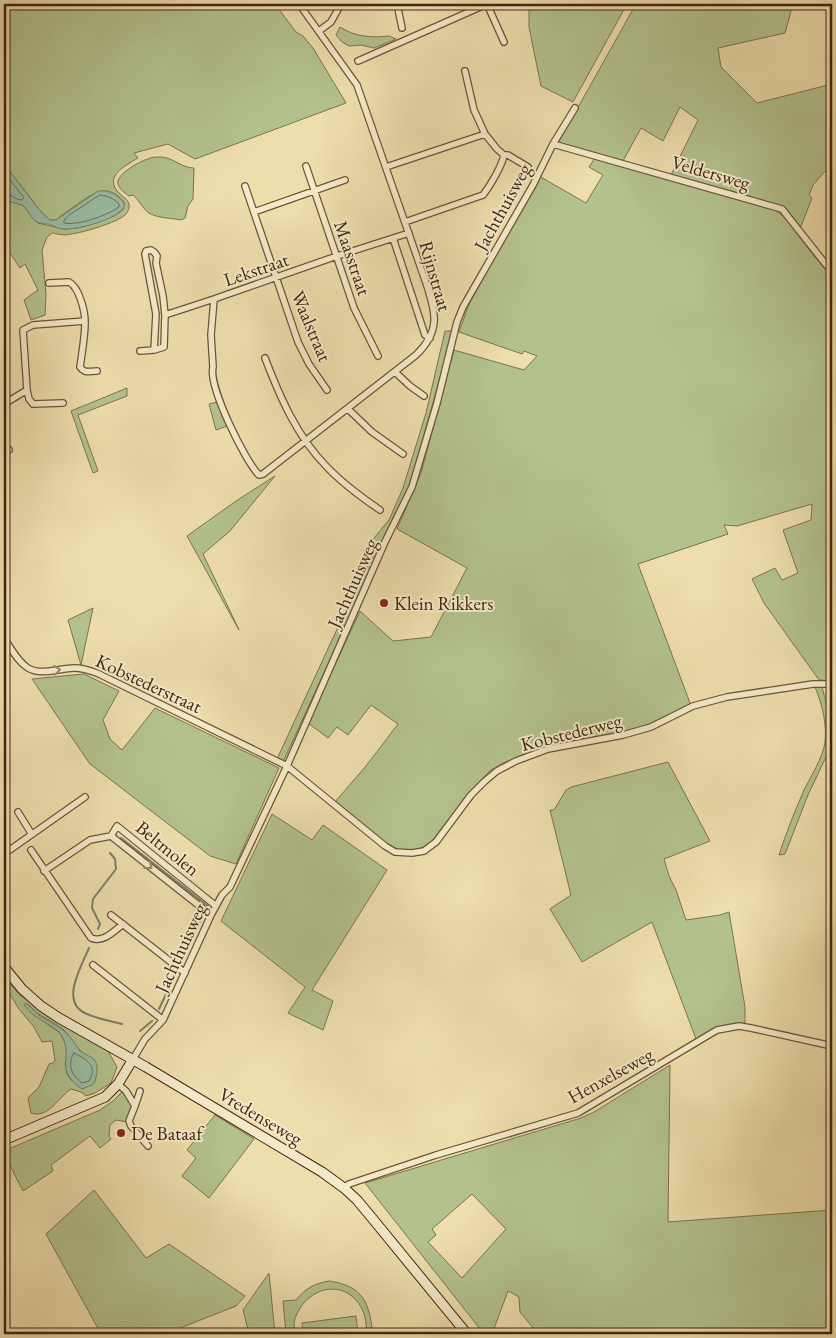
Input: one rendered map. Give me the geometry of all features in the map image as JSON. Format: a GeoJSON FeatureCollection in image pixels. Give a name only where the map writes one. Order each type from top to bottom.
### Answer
{"type":"FeatureCollection","features":[{"type":"Feature","properties":{"kind":"main road","name":"Vredenseweg"},"geometry":{"type":"LineString","coordinates":[[4,966],[22,989],[41,1006],[59,1018],[322,1172],[344,1188],[357,1200],[467,1334]]}},
{"type":"Feature","properties":{"kind":"main road"},"geometry":{"type":"LineString","coordinates":[[4,1140],[99,1101],[111,1093],[133,1060]]}},
{"type":"Feature","properties":{"kind":"street","name":"Rijnstraat"},"geometry":{"type":"LineString","coordinates":[[267,471],[425,347],[430,338],[434,322],[432,301],[357,85],[299,4]]}},
{"type":"Feature","properties":{"kind":"street"},"geometry":{"type":"LineString","coordinates":[[319,30],[331,22],[341,4]]}},
{"type":"Feature","properties":{"kind":"street"},"geometry":{"type":"LineString","coordinates":[[397,4],[402,28]]}},
{"type":"Feature","properties":{"kind":"street"},"geometry":{"type":"LineString","coordinates":[[358,61],[476,6],[487,4],[504,42]]}},
{"type":"Feature","properties":{"kind":"street"},"geometry":{"type":"LineString","coordinates":[[465,71],[474,110],[485,134],[504,155],[508,155],[528,167]]}},
{"type":"Feature","properties":{"kind":"street","name":"Jachthuisweg"},"geometry":{"type":"LineString","coordinates":[[133,1060],[145,1039],[163,1020],[211,915],[222,896],[230,887],[287,766],[385,542],[412,486],[463,307],[553,144],[575,108]]}},
{"type":"Feature","properties":{"kind":"street"},"geometry":{"type":"LineString","coordinates":[[386,167],[485,134]]}},
{"type":"Feature","properties":{"kind":"street","name":"Veldersweg"},"geometry":{"type":"LineString","coordinates":[[553,144],[782,209],[832,272]]}},
{"type":"Feature","properties":{"kind":"street"},"geometry":{"type":"LineString","coordinates":[[405,222],[483,195],[500,166],[504,155]]}},
{"type":"Feature","properties":{"kind":"street","name":"Maasstraat"},"geometry":{"type":"LineString","coordinates":[[306,166],[354,308],[378,356]]}},
{"type":"Feature","properties":{"kind":"street"},"geometry":{"type":"LineString","coordinates":[[254,212],[345,180]]}},
{"type":"Feature","properties":{"kind":"street","name":"Waalstraat"},"geometry":{"type":"LineString","coordinates":[[245,186],[301,348],[309,364],[327,390]]}},
{"type":"Feature","properties":{"kind":"street","name":"Lekstraat"},"geometry":{"type":"LineString","coordinates":[[267,471],[259,475],[252,465],[228,420],[216,390],[212,371],[211,335],[214,299],[408,232]]}},
{"type":"Feature","properties":{"kind":"street"},"geometry":{"type":"LineString","coordinates":[[392,238],[425,335],[430,338]]}},
{"type":"Feature","properties":{"kind":"street"},"geometry":{"type":"LineString","coordinates":[[140,351],[154,350],[164,347],[165,315],[156,263],[157,256],[154,252],[148,250],[144,254],[156,314],[154,350]]}},
{"type":"Feature","properties":{"kind":"street"},"geometry":{"type":"LineString","coordinates":[[49,283],[72,283],[77,291],[85,322],[80,367],[86,372],[97,371]]}},
{"type":"Feature","properties":{"kind":"street"},"geometry":{"type":"LineString","coordinates":[[165,315],[214,299]]}},
{"type":"Feature","properties":{"kind":"street"},"geometry":{"type":"LineString","coordinates":[[63,403],[33,404],[29,399],[23,330],[33,325],[85,322]]}},
{"type":"Feature","properties":{"kind":"street"},"geometry":{"type":"LineString","coordinates":[[265,358],[279,394],[305,441],[326,467],[353,491],[380,510]]}},
{"type":"Feature","properties":{"kind":"street"},"geometry":{"type":"LineString","coordinates":[[395,372],[424,396]]}},
{"type":"Feature","properties":{"kind":"street"},"geometry":{"type":"LineString","coordinates":[[4,404],[27,390]]}},
{"type":"Feature","properties":{"kind":"street"},"geometry":{"type":"LineString","coordinates":[[348,409],[372,432],[403,454]]}},
{"type":"Feature","properties":{"kind":"street"},"geometry":{"type":"LineString","coordinates":[[4,443],[8,450]]}},
{"type":"Feature","properties":{"kind":"street","name":"Kobstederstraat"},"geometry":{"type":"LineString","coordinates":[[4,638],[20,661],[30,669],[39,672],[84,668],[287,766]]}},
{"type":"Feature","properties":{"kind":"street","name":"Kobstederweg"},"geometry":{"type":"LineString","coordinates":[[287,766],[385,846],[395,852],[412,853],[424,851],[436,842],[471,795],[497,771],[516,761],[548,749],[623,735],[651,727],[693,706],[727,697],[813,684],[832,684]]}},
{"type":"Feature","properties":{"kind":"street"},"geometry":{"type":"LineString","coordinates":[[4,854],[85,797]]}},
{"type":"Feature","properties":{"kind":"street"},"geometry":{"type":"LineString","coordinates":[[18,812],[32,833]]}},
{"type":"Feature","properties":{"kind":"street","name":"Beltmolen"},"geometry":{"type":"LineString","coordinates":[[211,915],[110,836],[117,826],[216,906]]}},
{"type":"Feature","properties":{"kind":"street"},"geometry":{"type":"LineString","coordinates":[[44,871],[90,840],[110,836]]}},
{"type":"Feature","properties":{"kind":"street"},"geometry":{"type":"LineString","coordinates":[[31,850],[91,938],[97,941],[104,938],[123,924]]}},
{"type":"Feature","properties":{"kind":"street"},"geometry":{"type":"LineString","coordinates":[[111,915],[185,973]]}},
{"type":"Feature","properties":{"kind":"street"},"geometry":{"type":"LineString","coordinates":[[93,965],[163,1020]]}},
{"type":"Feature","properties":{"kind":"street","name":"Henxelseweg"},"geometry":{"type":"LineString","coordinates":[[344,1188],[349,1184],[436,1155],[578,1113],[717,1030],[739,1026],[832,1046]]}},
{"type":"Feature","properties":{"kind":"street"},"geometry":{"type":"LineString","coordinates":[[118,1084],[126,1091],[134,1106]]}},
{"type":"Feature","properties":{"kind":"street"},"geometry":{"type":"LineString","coordinates":[[140,1091],[129,1122],[148,1146]]}},
{"type":"Feature","properties":{"kind":"shaded area"},"geometry":{"type":"Polygon","coordinates":[[[4,4],[275,4],[296,32],[303,36],[313,48],[346,103],[195,159],[168,144],[134,153],[138,158],[122,168],[114,177],[113,182],[115,188],[129,203],[129,209],[125,215],[115,221],[91,229],[66,235],[52,233],[47,237],[42,250],[46,294],[45,315],[31,320],[24,300],[38,290],[25,264],[20,268],[4,244],[4,195],[8,201],[22,205],[38,223],[64,229],[78,228],[114,216],[123,210],[124,202],[112,193],[102,191],[85,199],[56,220],[50,220],[42,213],[4,164],[4,4]]]}},
{"type":"Feature","properties":{"kind":"shaded area"},"geometry":{"type":"Polygon","coordinates":[[[529,4],[627,4],[573,102],[541,86],[529,27],[529,4]]]}},
{"type":"Feature","properties":{"kind":"shaded area"},"geometry":{"type":"Polygon","coordinates":[[[636,4],[793,4],[785,33],[718,48],[721,67],[757,103],[832,84],[832,175],[825,171],[813,185],[809,195],[812,198],[800,229],[773,204],[671,175],[698,120],[680,107],[663,141],[641,128],[623,161],[558,143],[636,4]]]}},
{"type":"Feature","properties":{"kind":"shaded area"},"geometry":{"type":"Polygon","coordinates":[[[340,27],[358,35],[370,37],[389,36],[396,39],[374,48],[361,45],[349,46],[336,35],[340,27]]]}},
{"type":"Feature","properties":{"kind":"shaded area"},"geometry":{"type":"Polygon","coordinates":[[[152,157],[165,157],[189,168],[194,168],[193,199],[188,206],[185,218],[181,220],[152,215],[133,195],[129,196],[122,191],[118,184],[120,177],[134,165],[152,157]]]}},
{"type":"Feature","properties":{"kind":"shaded area"},"geometry":{"type":"Polygon","coordinates":[[[595,158],[773,209],[786,219],[832,277],[832,681],[819,680],[764,603],[752,579],[775,568],[782,580],[798,573],[783,530],[811,520],[812,504],[737,526],[724,525],[728,534],[638,564],[690,703],[689,706],[633,730],[553,744],[503,763],[491,770],[468,794],[432,841],[414,850],[405,851],[397,849],[366,828],[335,802],[398,724],[371,705],[348,735],[337,727],[328,738],[308,723],[360,611],[393,641],[431,637],[467,568],[397,529],[421,473],[454,350],[524,370],[537,356],[524,351],[522,354],[459,332],[469,304],[539,176],[586,203],[603,175],[589,167],[595,158]]]}},
{"type":"Feature","properties":{"kind":"shaded area"},"geometry":{"type":"Polygon","coordinates":[[[445,331],[453,331],[410,485],[283,762],[277,759],[369,560],[364,555],[364,550],[389,520],[403,488],[426,413],[445,331]]]}},
{"type":"Feature","properties":{"kind":"shaded area"},"geometry":{"type":"Polygon","coordinates":[[[127,388],[127,396],[78,415],[98,471],[93,473],[71,411],[127,388]]]}},
{"type":"Feature","properties":{"kind":"shaded area"},"geometry":{"type":"Polygon","coordinates":[[[217,402],[227,426],[216,430],[209,404],[217,402]]]}},
{"type":"Feature","properties":{"kind":"shaded area"},"geometry":{"type":"Polygon","coordinates":[[[275,476],[230,531],[203,554],[239,630],[187,536],[275,476]]]}},
{"type":"Feature","properties":{"kind":"shaded area"},"geometry":{"type":"Polygon","coordinates":[[[93,608],[81,665],[68,620],[93,608]]]}},
{"type":"Feature","properties":{"kind":"shaded area"},"geometry":{"type":"Polygon","coordinates":[[[84,674],[119,691],[103,720],[110,739],[122,750],[155,708],[279,768],[236,864],[210,856],[90,764],[32,679],[84,674]]]}},
{"type":"Feature","properties":{"kind":"shaded area"},"geometry":{"type":"Polygon","coordinates":[[[815,687],[822,687],[827,706],[831,730],[829,747],[785,854],[779,855],[797,806],[819,761],[825,743],[824,719],[815,687]]]}},
{"type":"Feature","properties":{"kind":"shaded area"},"geometry":{"type":"Polygon","coordinates":[[[668,762],[710,841],[664,859],[669,876],[686,920],[729,912],[745,1007],[745,1023],[717,1028],[696,1039],[652,922],[582,962],[550,909],[571,895],[550,810],[554,810],[566,790],[571,787],[668,762]]]}},
{"type":"Feature","properties":{"kind":"shaded area"},"geometry":{"type":"Polygon","coordinates":[[[272,814],[312,840],[323,825],[387,870],[312,990],[333,1001],[323,1030],[288,1013],[305,987],[221,921],[272,814]]]}},
{"type":"Feature","properties":{"kind":"shaded area"},"geometry":{"type":"Polygon","coordinates":[[[4,977],[28,1001],[108,1051],[117,1067],[111,1083],[86,1096],[81,1092],[71,1089],[43,1113],[31,1113],[28,1098],[39,1087],[49,1064],[55,1060],[52,1041],[42,1042],[34,1027],[19,1009],[4,985],[4,977]],[[28,1004],[30,1012],[60,1033],[65,1043],[67,1055],[65,1064],[67,1074],[71,1080],[82,1088],[92,1085],[95,1081],[97,1065],[81,1051],[64,1030],[28,1004]]]}},
{"type":"Feature","properties":{"kind":"shaded area"},"geometry":{"type":"Polygon","coordinates":[[[670,1065],[668,1222],[832,1210],[832,1334],[534,1334],[532,1332],[534,1329],[520,1312],[519,1297],[508,1291],[492,1334],[484,1334],[365,1183],[581,1118],[670,1065]],[[472,1194],[432,1229],[436,1235],[428,1242],[462,1278],[506,1229],[472,1194]]]}},
{"type":"Feature","properties":{"kind":"shaded area"},"geometry":{"type":"Polygon","coordinates":[[[123,1091],[132,1105],[127,1122],[116,1120],[110,1125],[109,1136],[111,1139],[100,1148],[90,1136],[51,1165],[53,1171],[23,1191],[4,1151],[100,1110],[123,1091]]]}},
{"type":"Feature","properties":{"kind":"shaded area"},"geometry":{"type":"Polygon","coordinates":[[[215,1115],[254,1139],[209,1198],[182,1176],[196,1158],[187,1150],[215,1115]]]}},
{"type":"Feature","properties":{"kind":"shaded area"},"geometry":{"type":"Polygon","coordinates":[[[94,1190],[146,1258],[169,1244],[245,1296],[236,1306],[165,1334],[101,1334],[46,1234],[94,1190]]]}},
{"type":"Feature","properties":{"kind":"shaded area"},"geometry":{"type":"Polygon","coordinates":[[[269,1273],[275,1334],[249,1334],[243,1310],[269,1273]]]}},
{"type":"Feature","properties":{"kind":"shaded area"},"geometry":{"type":"Polygon","coordinates":[[[329,1281],[350,1287],[363,1298],[367,1305],[373,1334],[367,1334],[364,1314],[355,1299],[341,1290],[333,1289],[316,1293],[309,1298],[302,1305],[295,1318],[296,1334],[286,1334],[283,1301],[296,1300],[311,1287],[329,1281]]]}},
{"type":"Feature","properties":{"kind":"shaded area"},"geometry":{"type":"Polygon","coordinates":[[[356,1316],[358,1334],[303,1334],[302,1323],[356,1316]]]}},
{"type":"Feature","properties":{"kind":"water"},"geometry":{"type":"Polygon","coordinates":[[[4,164],[42,213],[50,220],[56,220],[98,191],[114,194],[125,205],[122,210],[107,219],[78,228],[61,229],[49,224],[38,223],[22,205],[9,201],[5,197],[3,187],[4,164]]]}},
{"type":"Feature","properties":{"kind":"water"},"geometry":{"type":"Polygon","coordinates":[[[26,1003],[40,1016],[62,1029],[80,1051],[94,1059],[97,1065],[97,1073],[92,1085],[82,1089],[73,1082],[66,1068],[66,1048],[60,1033],[31,1013],[24,1004],[26,1003]]]}},
{"type":"Feature","properties":{"kind":"waterway"},"geometry":{"type":"LineString","coordinates":[[121,838],[208,906]]}},
{"type":"Feature","properties":{"kind":"waterway"},"geometry":{"type":"LineString","coordinates":[[98,929],[100,924],[92,908],[93,899],[116,869],[115,859],[110,853]]}},
{"type":"Feature","properties":{"kind":"waterway"},"geometry":{"type":"LineString","coordinates":[[198,925],[203,915]]}},
{"type":"Feature","properties":{"kind":"waterway"},"geometry":{"type":"LineString","coordinates":[[181,964],[192,938]]}},
{"type":"Feature","properties":{"kind":"waterway"},"geometry":{"type":"LineString","coordinates":[[89,948],[74,984],[74,1002],[79,1009],[87,1014],[122,1024]]}},
{"type":"Feature","properties":{"kind":"waterway"},"geometry":{"type":"LineString","coordinates":[[159,1009],[175,975]]}},
{"type":"Feature","properties":{"kind":"waterway"},"geometry":{"type":"LineString","coordinates":[[140,1031],[152,1021]]}},
{"type":"Feature","properties":{"kind":"waterway"},"geometry":{"type":"LineString","coordinates":[[829,1334],[831,1333],[832,1319]]}},
{"type":"Feature","properties":{"kind":"waterway"},"geometry":{"type":"LineString","coordinates":[[812,1334],[815,1330],[822,1334]]}},
{"type":"Feature","properties":{"kind":"place","name":"Klein Rikkers"},"geometry":{"type":"Point","coordinates":[384,603]}},
{"type":"Feature","properties":{"kind":"place","name":"De Bataaf"},"geometry":{"type":"Point","coordinates":[121,1133]}}]}
